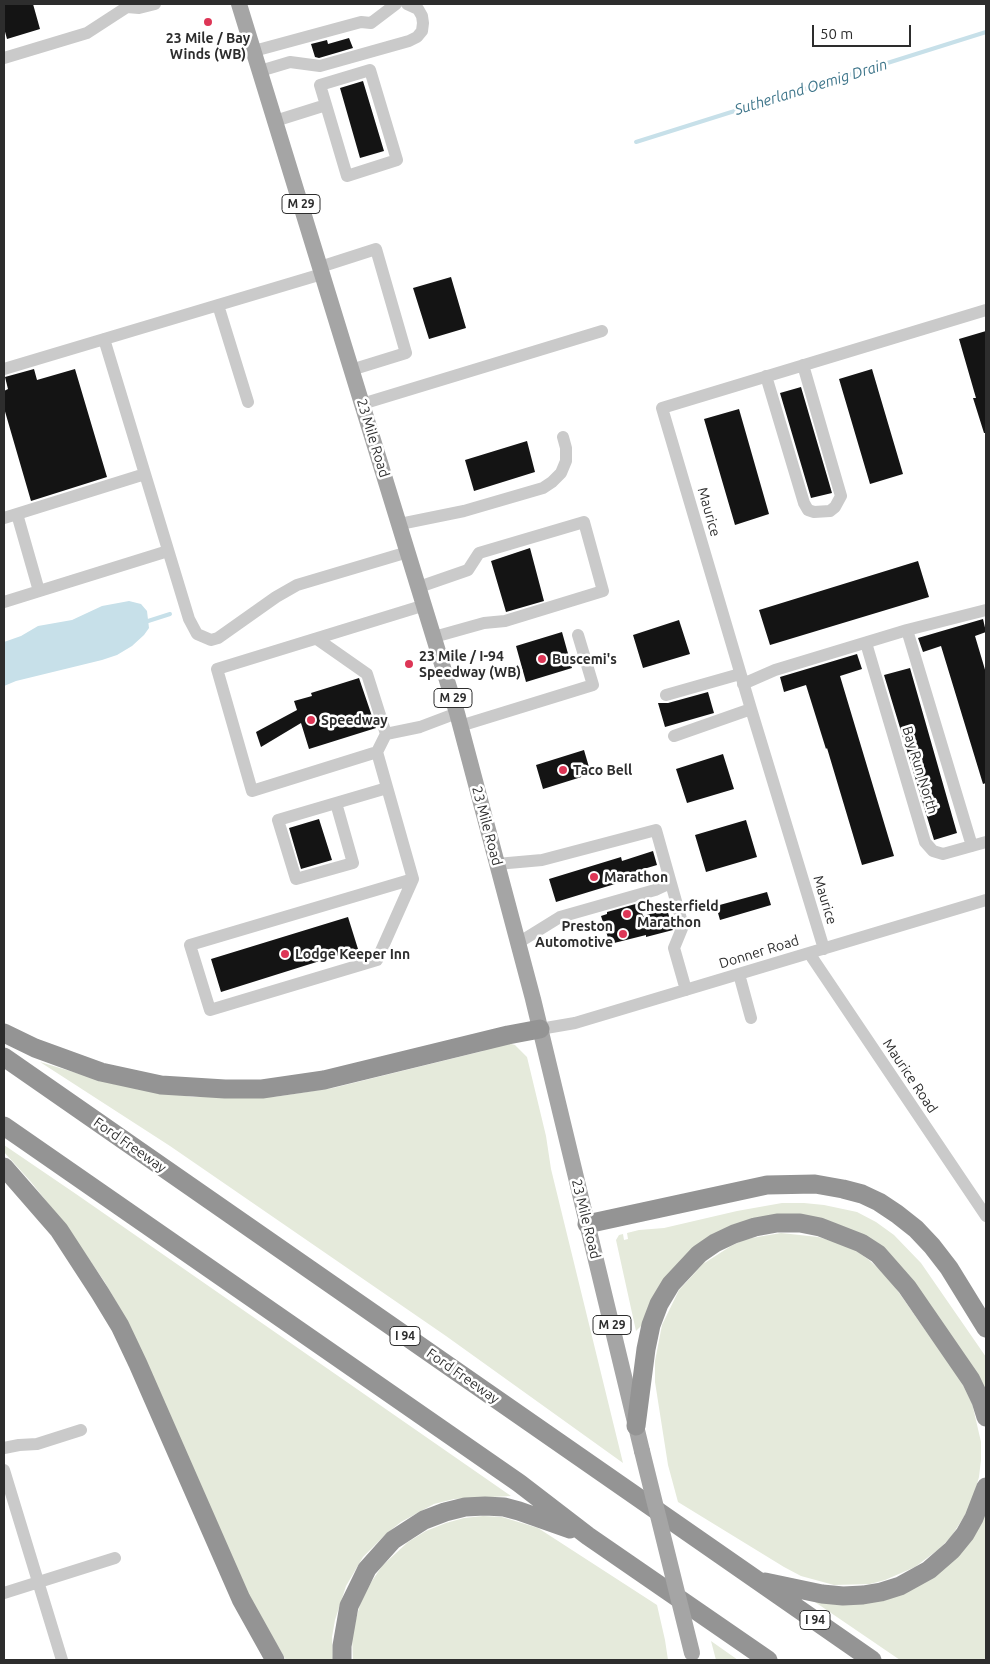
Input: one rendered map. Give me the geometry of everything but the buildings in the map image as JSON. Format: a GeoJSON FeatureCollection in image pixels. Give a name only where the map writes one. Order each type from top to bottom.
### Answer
{"type":"FeatureCollection","features":[{"type":"Feature","properties":{"kind":"highway"},"geometry":{"type":"LineString","coordinates":[[4,1033],[35,1048],[101,1072],[161,1085],[225,1089],[262,1088],[324,1080],[508,1035],[540,1030]]}},
{"type":"Feature","properties":{"kind":"highway","name":"Ford Freeway"},"geometry":{"type":"LineString","coordinates":[[4,1057],[872,1660]]}},
{"type":"Feature","properties":{"kind":"highway"},"geometry":{"type":"LineString","coordinates":[[4,1126],[519,1483],[588,1536],[768,1660]]}},
{"type":"Feature","properties":{"kind":"highway"},"geometry":{"type":"LineString","coordinates":[[4,1167],[59,1230],[120,1326],[241,1599],[276,1660]]}},
{"type":"Feature","properties":{"kind":"highway"},"geometry":{"type":"LineString","coordinates":[[587,1224],[745,1188],[767,1185],[815,1184],[843,1189],[862,1194],[879,1202],[898,1214],[916,1229],[932,1246],[948,1268],[986,1328]]}},
{"type":"Feature","properties":{"kind":"highway"},"geometry":{"type":"LineString","coordinates":[[636,1426],[651,1325],[659,1304],[671,1284],[699,1254],[715,1243],[734,1234],[755,1227],[800,1223],[820,1227],[861,1243],[878,1254],[907,1287],[971,1380],[986,1417]]}},
{"type":"Feature","properties":{"kind":"highway"},"geometry":{"type":"LineString","coordinates":[[757,1580],[822,1594],[843,1596],[872,1594],[900,1586],[929,1570],[952,1550],[965,1534],[974,1518],[986,1487]]}},
{"type":"Feature","properties":{"kind":"highway"},"geometry":{"type":"LineString","coordinates":[[342,1660],[342,1639],[349,1606],[367,1569],[393,1540],[424,1520],[444,1512],[465,1507],[504,1507],[588,1536]]}},
{"type":"Feature","properties":{"kind":"main road","name":"23 Mile Road"},"geometry":{"type":"LineString","coordinates":[[239,4],[351,370],[420,587],[459,719],[540,1030],[693,1657]]}},
{"type":"Feature","properties":{"kind":"street"},"geometry":{"type":"LineString","coordinates":[[4,58],[87,33],[128,5],[138,8],[155,4]]}},
{"type":"Feature","properties":{"kind":"street"},"geometry":{"type":"LineString","coordinates":[[254,51],[361,22],[371,23],[396,4]]}},
{"type":"Feature","properties":{"kind":"street"},"geometry":{"type":"LineString","coordinates":[[260,71],[290,62],[320,66],[409,41],[417,37],[422,31],[423,23],[418,9],[406,4]]}},
{"type":"Feature","properties":{"kind":"street"},"geometry":{"type":"LineString","coordinates":[[370,70],[397,160],[347,176],[326,105],[320,85],[370,70]]}},
{"type":"Feature","properties":{"kind":"street"},"geometry":{"type":"LineString","coordinates":[[276,121],[326,105]]}},
{"type":"Feature","properties":{"kind":"street"},"geometry":{"type":"LineString","coordinates":[[4,369],[218,305],[321,271],[376,249],[406,353],[351,370]]}},
{"type":"Feature","properties":{"kind":"street"},"geometry":{"type":"LineString","coordinates":[[218,305],[248,402]]}},
{"type":"Feature","properties":{"kind":"street","name":"Maurice"},"geometry":{"type":"LineString","coordinates":[[824,949],[662,408],[986,310]]}},
{"type":"Feature","properties":{"kind":"street"},"geometry":{"type":"LineString","coordinates":[[362,404],[602,331]]}},
{"type":"Feature","properties":{"kind":"street"},"geometry":{"type":"LineString","coordinates":[[104,339],[168,551],[193,628],[197,634],[211,640],[218,638],[276,597],[297,585],[408,552]]}},
{"type":"Feature","properties":{"kind":"street"},"geometry":{"type":"LineString","coordinates":[[766,376],[804,504],[808,510],[814,512],[830,511],[835,507],[841,496],[803,365]]}},
{"type":"Feature","properties":{"kind":"street"},"geometry":{"type":"LineString","coordinates":[[400,524],[464,511],[543,488],[561,473],[566,461],[566,448],[563,437]]}},
{"type":"Feature","properties":{"kind":"street"},"geometry":{"type":"LineString","coordinates":[[4,518],[145,474]]}},
{"type":"Feature","properties":{"kind":"street"},"geometry":{"type":"LineString","coordinates":[[17,514],[39,591]]}},
{"type":"Feature","properties":{"kind":"street"},"geometry":{"type":"LineString","coordinates":[[420,587],[468,570],[479,554],[584,522],[603,591],[505,621],[484,623],[434,637]]}},
{"type":"Feature","properties":{"kind":"street"},"geometry":{"type":"LineString","coordinates":[[4,602],[168,551]]}},
{"type":"Feature","properties":{"kind":"street"},"geometry":{"type":"LineString","coordinates":[[377,752],[252,791],[217,669],[425,605]]}},
{"type":"Feature","properties":{"kind":"street"},"geometry":{"type":"LineString","coordinates":[[666,694],[742,679],[907,630],[986,610]]}},
{"type":"Feature","properties":{"kind":"street"},"geometry":{"type":"LineString","coordinates":[[907,630],[972,846]]}},
{"type":"Feature","properties":{"kind":"street"},"geometry":{"type":"LineString","coordinates":[[386,734],[459,719],[593,685],[578,635]]}},
{"type":"Feature","properties":{"kind":"street"},"geometry":{"type":"LineString","coordinates":[[317,639],[367,674],[386,734],[377,752],[413,879],[377,960],[210,1010],[190,944],[413,879]]}},
{"type":"Feature","properties":{"kind":"street","name":"Bay Run North"},"geometry":{"type":"LineString","coordinates":[[866,643],[925,842],[933,851],[943,854],[986,842]]}},
{"type":"Feature","properties":{"kind":"street"},"geometry":{"type":"LineString","coordinates":[[674,736],[751,709]]}},
{"type":"Feature","properties":{"kind":"street"},"geometry":{"type":"LineString","coordinates":[[336,803],[353,863],[296,880],[278,820],[387,788]]}},
{"type":"Feature","properties":{"kind":"street"},"geometry":{"type":"LineString","coordinates":[[497,864],[542,860],[656,830],[682,926],[674,948],[686,990]]}},
{"type":"Feature","properties":{"kind":"street"},"geometry":{"type":"LineString","coordinates":[[518,943],[560,917],[655,890],[670,883]]}},
{"type":"Feature","properties":{"kind":"street","name":"Donner Road"},"geometry":{"type":"LineString","coordinates":[[540,1030],[575,1023],[986,900]]}},
{"type":"Feature","properties":{"kind":"street","name":"Maurice Road"},"geometry":{"type":"LineString","coordinates":[[810,953],[986,1216]]}},
{"type":"Feature","properties":{"kind":"street"},"geometry":{"type":"LineString","coordinates":[[739,974],[751,1018]]}},
{"type":"Feature","properties":{"kind":"street"},"geometry":{"type":"LineString","coordinates":[[4,1448],[36,1444],[81,1430]]}},
{"type":"Feature","properties":{"kind":"street"},"geometry":{"type":"LineString","coordinates":[[4,1470],[62,1660]]}},
{"type":"Feature","properties":{"kind":"street"},"geometry":{"type":"LineString","coordinates":[[4,1593],[115,1558]]}},
{"type":"Feature","properties":{"kind":"shaded area"},"geometry":{"type":"Polygon","coordinates":[[[508,1043],[515,1045],[527,1057],[546,1136],[551,1169],[623,1463],[446,1336],[170,1146],[40,1062],[100,1080],[144,1090],[193,1097],[274,1097],[333,1088],[483,1051],[488,1047],[508,1043]]]}},
{"type":"Feature","properties":{"kind":"shaded area"},"geometry":{"type":"Polygon","coordinates":[[[4,1145],[511,1496],[454,1499],[434,1504],[401,1522],[363,1557],[346,1586],[335,1620],[332,1637],[333,1660],[286,1660],[249,1596],[121,1310],[104,1281],[66,1226],[4,1152],[4,1145]]]}},
{"type":"Feature","properties":{"kind":"shaded area"},"geometry":{"type":"Polygon","coordinates":[[[782,1203],[824,1205],[857,1212],[876,1222],[894,1235],[921,1263],[986,1357],[986,1396],[870,1241],[743,1224],[636,1331],[616,1240],[619,1235],[623,1234],[624,1240],[628,1239],[627,1233],[639,1230],[664,1228],[737,1211],[782,1203]]]}},
{"type":"Feature","properties":{"kind":"shaded area"},"geometry":{"type":"Polygon","coordinates":[[[781,1233],[818,1237],[836,1242],[854,1249],[869,1260],[895,1287],[961,1381],[972,1403],[981,1442],[981,1460],[979,1477],[967,1512],[951,1537],[939,1549],[915,1567],[885,1580],[870,1584],[834,1585],[801,1576],[678,1502],[668,1465],[655,1382],[655,1361],[662,1325],[679,1290],[703,1264],[746,1239],[781,1233]]]}},
{"type":"Feature","properties":{"kind":"shaded area"},"geometry":{"type":"Polygon","coordinates":[[[986,1507],[986,1660],[900,1660],[812,1600],[891,1595],[986,1507]]]}},
{"type":"Feature","properties":{"kind":"shaded area"},"geometry":{"type":"Polygon","coordinates":[[[502,1517],[538,1528],[657,1605],[668,1660],[353,1660],[352,1638],[361,1601],[382,1566],[408,1542],[426,1531],[464,1518],[502,1517]]]}},
{"type":"Feature","properties":{"kind":"shaded area"},"geometry":{"type":"Polygon","coordinates":[[[711,1641],[738,1660],[716,1660],[711,1641]]]}},
{"type":"Feature","properties":{"kind":"water"},"geometry":{"type":"Polygon","coordinates":[[[129,601],[141,604],[147,611],[149,628],[132,646],[117,655],[102,660],[16,681],[4,686],[4,642],[21,636],[38,626],[72,620],[102,606],[129,601]]]}},
{"type":"Feature","properties":{"kind":"waterway","name":"Sutherland Oemig Drain"},"geometry":{"type":"LineString","coordinates":[[636,142],[986,32]]}},
{"type":"Feature","properties":{"kind":"waterway","name":"Sutherland Oemig Drain"},"geometry":{"type":"LineString","coordinates":[[145,622],[170,614]]}},
{"type":"Feature","properties":{"kind":"place","name":"23 Mile / Bay Winds (WB)"},"geometry":{"type":"Point","coordinates":[208,22]}},
{"type":"Feature","properties":{"kind":"place","name":"Buscemi's"},"geometry":{"type":"Point","coordinates":[542,659]}},
{"type":"Feature","properties":{"kind":"place","name":"23 Mile / I-94 Speedway (WB)"},"geometry":{"type":"Point","coordinates":[409,664]}},
{"type":"Feature","properties":{"kind":"place","name":"Speedway"},"geometry":{"type":"Point","coordinates":[311,720]}},
{"type":"Feature","properties":{"kind":"place","name":"Taco Bell"},"geometry":{"type":"Point","coordinates":[563,770]}},
{"type":"Feature","properties":{"kind":"place","name":"Marathon"},"geometry":{"type":"Point","coordinates":[594,877]}},
{"type":"Feature","properties":{"kind":"place","name":"Chesterfield Marathon"},"geometry":{"type":"Point","coordinates":[627,914]}},
{"type":"Feature","properties":{"kind":"place","name":"Preston Automotive"},"geometry":{"type":"Point","coordinates":[623,934]}},
{"type":"Feature","properties":{"kind":"place","name":"Lodge Keeper Inn"},"geometry":{"type":"Point","coordinates":[285,954]}}]}
